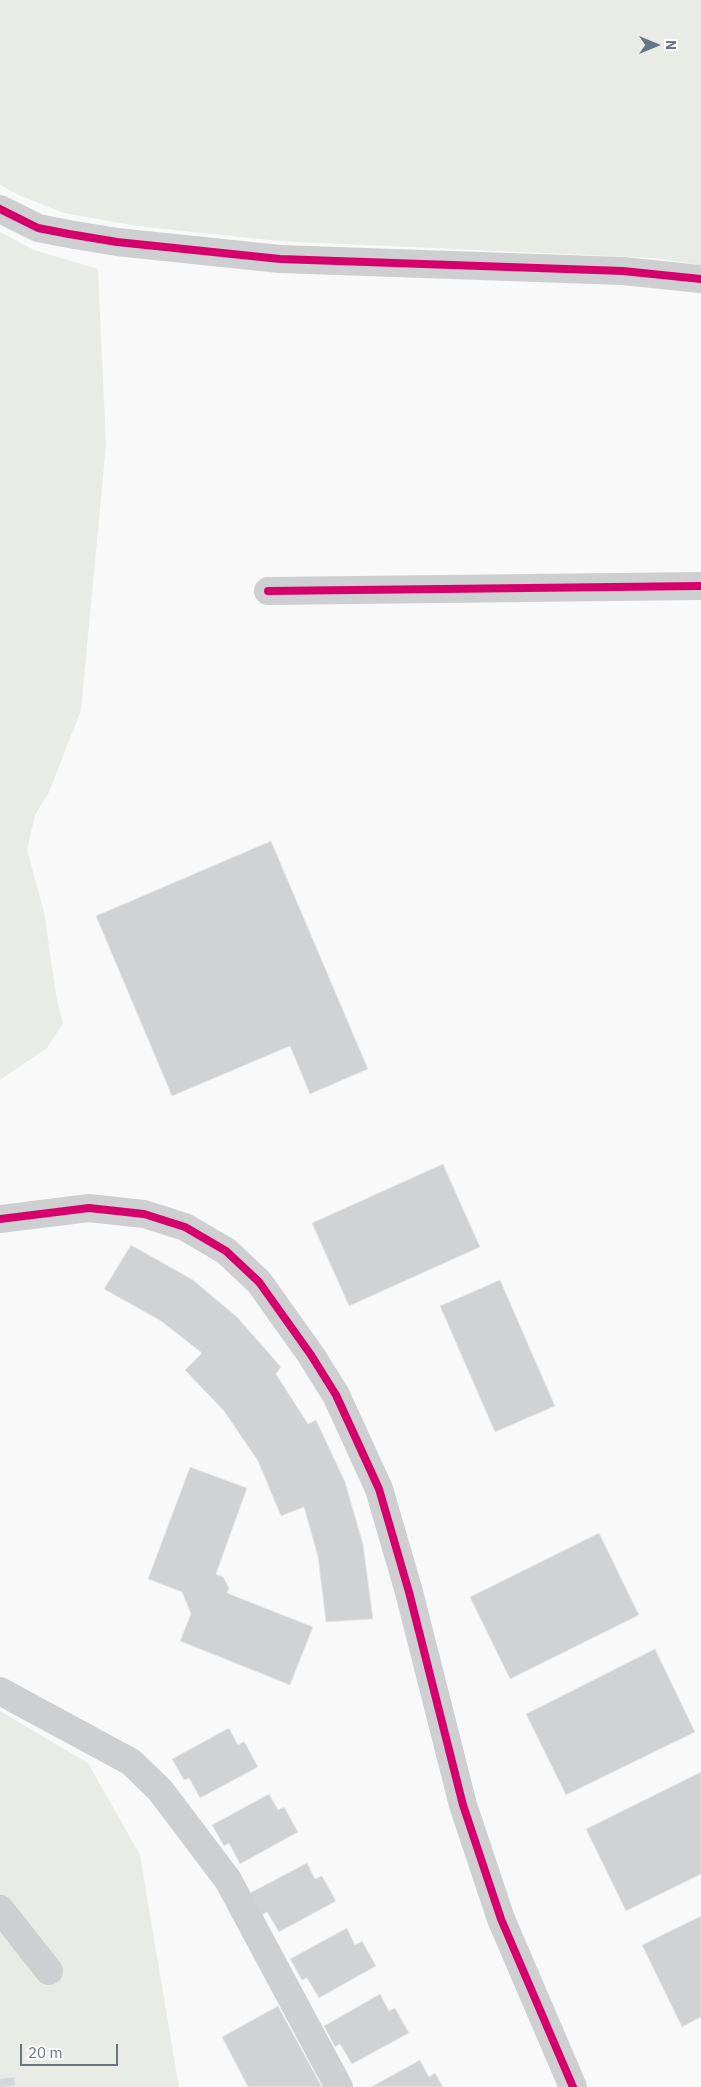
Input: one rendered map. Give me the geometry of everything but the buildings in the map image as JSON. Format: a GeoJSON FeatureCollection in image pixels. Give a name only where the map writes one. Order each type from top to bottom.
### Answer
{"type":"FeatureCollection","features":[{"type":"Feature","properties":{"kind":"street"},"geometry":{"type":"LineString","coordinates":[[0,209],[38,228],[69,234],[117,242],[280,259],[623,271],[701,279]]}},
{"type":"Feature","properties":{"kind":"street"},"geometry":{"type":"LineString","coordinates":[[268,591],[701,586]]}},
{"type":"Feature","properties":{"kind":"street"},"geometry":{"type":"LineString","coordinates":[[0,1220],[52,1211],[89,1208],[144,1214],[185,1227],[226,1251],[259,1282],[311,1355],[336,1395],[379,1488],[410,1592],[464,1805],[501,1919],[573,2087]]}},
{"type":"Feature","properties":{"kind":"street"},"geometry":{"type":"LineString","coordinates":[[0,1691],[131,1762],[160,1790],[228,1880],[339,2087]]}},
{"type":"Feature","properties":{"kind":"street"},"geometry":{"type":"LineString","coordinates":[[0,1909],[49,1971]]}},
{"type":"Feature","properties":{"kind":"shaded area"},"geometry":{"type":"Polygon","coordinates":[[[0,0],[701,0],[701,265],[653,258],[279,241],[137,226],[64,213],[21,196],[0,185],[0,0]]]}},
{"type":"Feature","properties":{"kind":"shaded area"},"geometry":{"type":"Polygon","coordinates":[[[0,232],[34,250],[98,269],[106,445],[81,710],[49,792],[35,815],[27,850],[44,912],[57,1001],[63,1023],[47,1048],[0,1080],[0,232]]]}},
{"type":"Feature","properties":{"kind":"shaded area"},"geometry":{"type":"Polygon","coordinates":[[[0,1711],[88,1763],[140,1855],[179,2087],[0,2087],[0,1711]]]}},
{"type":"Feature","properties":{"kind":"tunnel"},"geometry":{"type":"LineString","coordinates":[[0,2079],[1,2087]]}},
{"type":"Feature","properties":{"kind":"cycle path"},"geometry":{"type":"LineString","coordinates":[[0,209],[38,228],[69,234],[117,242],[280,259],[623,271],[701,279]]}},
{"type":"Feature","properties":{"kind":"cycle path"},"geometry":{"type":"LineString","coordinates":[[268,591],[701,586]]}},
{"type":"Feature","properties":{"kind":"cycle path"},"geometry":{"type":"LineString","coordinates":[[0,1219],[89,1208],[144,1214],[185,1227],[226,1251],[259,1282],[311,1355],[336,1395],[379,1489],[409,1592],[463,1805],[501,1919],[573,2087]]}}]}
